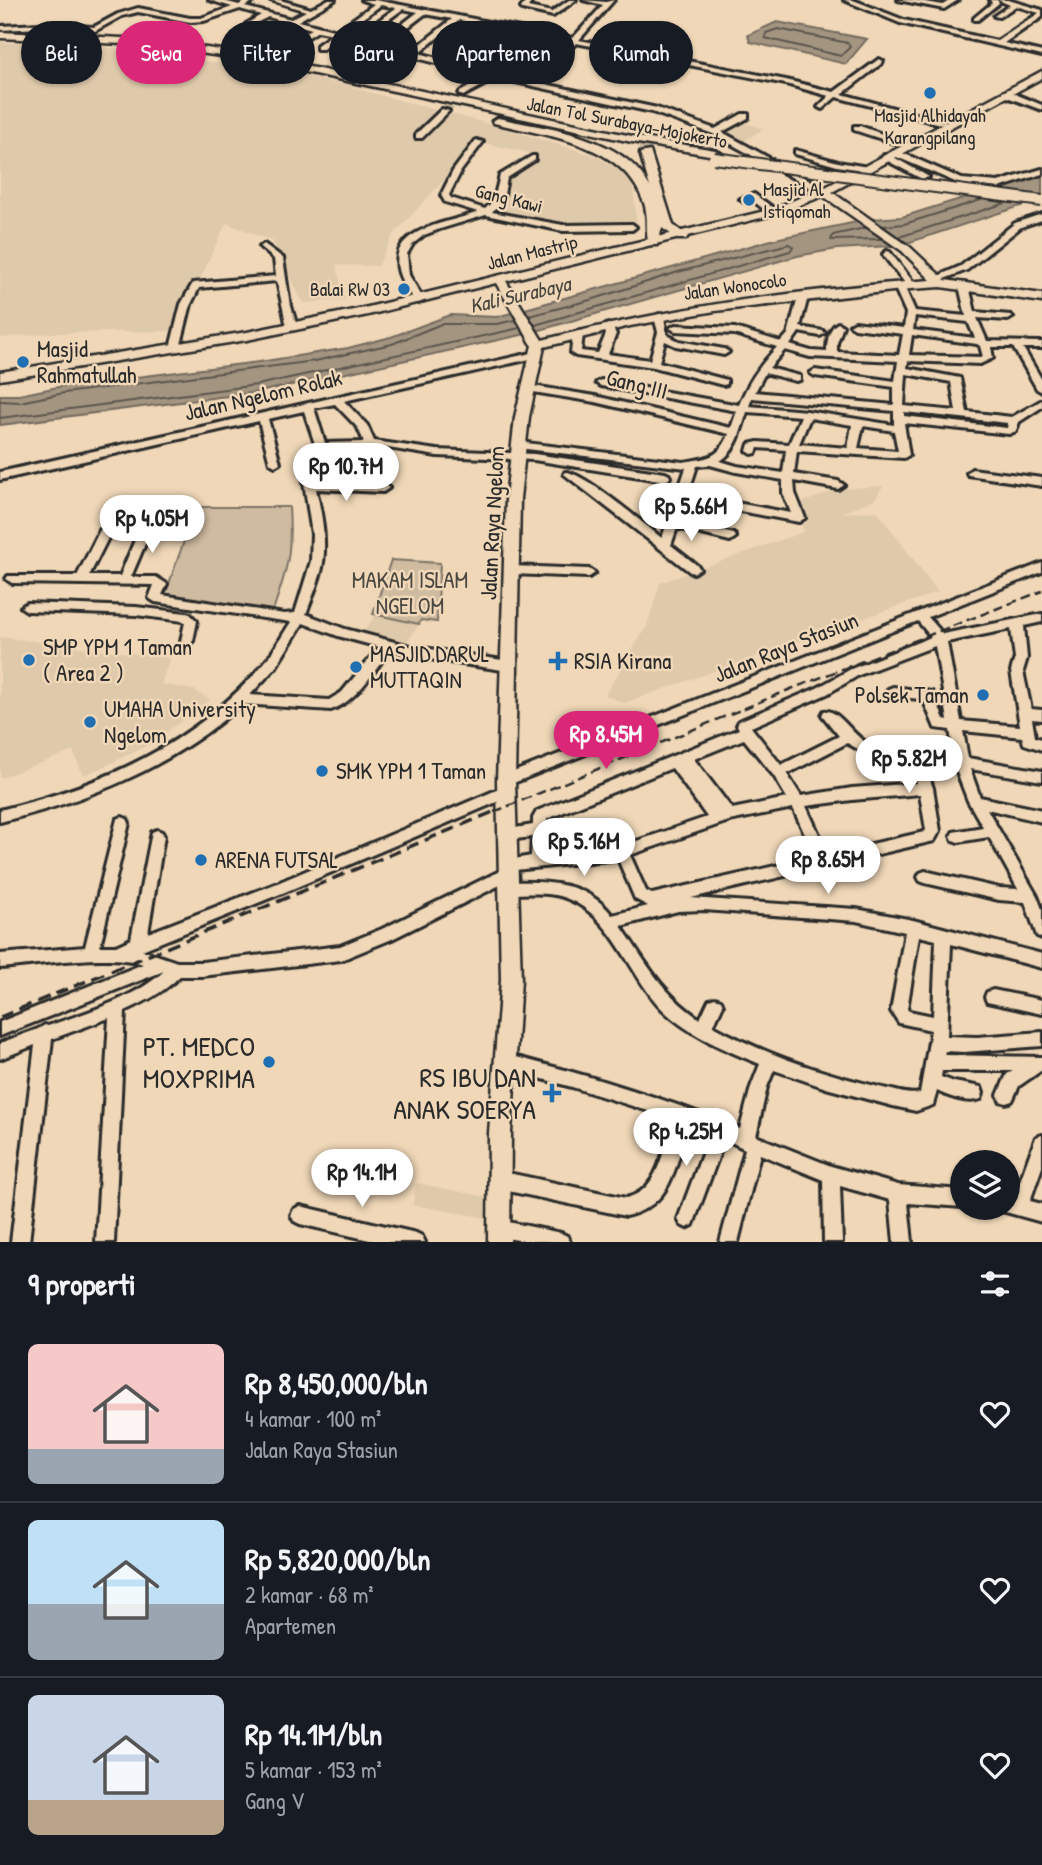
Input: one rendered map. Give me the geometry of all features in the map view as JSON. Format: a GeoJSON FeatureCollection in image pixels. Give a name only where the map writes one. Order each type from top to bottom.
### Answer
{"type":"FeatureCollection","features":[{"type":"Feature","properties":{"kind":"highway","name":"Jalan Tol Surabaya–Mojokerto"},"geometry":{"type":"LineString","coordinates":[[0,37],[92,41],[178,50],[326,74],[714,155],[823,174],[1042,201]]}},
{"type":"Feature","properties":{"kind":"highway"},"geometry":{"type":"LineString","coordinates":[[326,74],[615,123],[634,133]]}},
{"type":"Feature","properties":{"kind":"highway"},"geometry":{"type":"LineString","coordinates":[[326,74],[578,142],[610,154],[629,166],[645,185],[656,229],[653,242]]}},
{"type":"Feature","properties":{"kind":"highway"},"geometry":{"type":"LineString","coordinates":[[646,153],[667,227],[682,236]]}},
{"type":"Feature","properties":{"kind":"highway","name":"Jalan Tol Surabaya–Mojokerto"},"geometry":{"type":"LineString","coordinates":[[714,155],[1042,194]]}},
{"type":"Feature","properties":{"kind":"main road","name":"Jalan Mastrip"},"geometry":{"type":"LineString","coordinates":[[0,376],[292,327],[419,300],[774,212],[824,192],[1042,74]]}},
{"type":"Feature","properties":{"kind":"main road"},"geometry":{"type":"LineString","coordinates":[[824,192],[906,249],[939,281]]}},
{"type":"Feature","properties":{"kind":"main road"},"geometry":{"type":"LineString","coordinates":[[499,280],[510,294],[536,346]]}},
{"type":"Feature","properties":{"kind":"main road","name":"Jalan Wonocolo"},"geometry":{"type":"LineString","coordinates":[[536,346],[608,327],[715,307],[939,281],[1042,298]]}},
{"type":"Feature","properties":{"kind":"main road","name":"Jalan Raya Ngelom"},"geometry":{"type":"LineString","coordinates":[[499,1235],[499,1180],[511,980],[506,786],[512,570],[517,450],[536,346]]}},
{"type":"Feature","properties":{"kind":"street"},"geometry":{"type":"LineString","coordinates":[[212,0],[287,21]]}},
{"type":"Feature","properties":{"kind":"street"},"geometry":{"type":"LineString","coordinates":[[0,28],[41,26],[95,29],[120,15],[138,10],[196,21],[240,8],[252,0]]}},
{"type":"Feature","properties":{"kind":"street"},"geometry":{"type":"LineString","coordinates":[[273,0],[312,11]]}},
{"type":"Feature","properties":{"kind":"street"},"geometry":{"type":"LineString","coordinates":[[293,21],[332,0]]}},
{"type":"Feature","properties":{"kind":"street"},"geometry":{"type":"LineString","coordinates":[[365,0],[474,21]]}},
{"type":"Feature","properties":{"kind":"street"},"geometry":{"type":"LineString","coordinates":[[530,0],[523,6],[538,12],[556,13],[573,0]]}},
{"type":"Feature","properties":{"kind":"street"},"geometry":{"type":"LineString","coordinates":[[586,0],[609,2]]}},
{"type":"Feature","properties":{"kind":"street"},"geometry":{"type":"LineString","coordinates":[[847,0],[902,22],[1042,54]]}},
{"type":"Feature","properties":{"kind":"street"},"geometry":{"type":"LineString","coordinates":[[901,0],[944,7],[954,0]]}},
{"type":"Feature","properties":{"kind":"street"},"geometry":{"type":"LineString","coordinates":[[975,19],[996,3],[993,0]]}},
{"type":"Feature","properties":{"kind":"street"},"geometry":{"type":"LineString","coordinates":[[1001,0],[1038,12]]}},
{"type":"Feature","properties":{"kind":"street"},"geometry":{"type":"LineString","coordinates":[[575,40],[609,2]]}},
{"type":"Feature","properties":{"kind":"street"},"geometry":{"type":"LineString","coordinates":[[354,21],[379,3]]}},
{"type":"Feature","properties":{"kind":"street"},"geometry":{"type":"LineString","coordinates":[[997,16],[1015,4]]}},
{"type":"Feature","properties":{"kind":"street"},"geometry":{"type":"LineString","coordinates":[[999,43],[1038,12],[1042,4]]}},
{"type":"Feature","properties":{"kind":"street"},"geometry":{"type":"LineString","coordinates":[[382,21],[402,7]]}},
{"type":"Feature","properties":{"kind":"street"},"geometry":{"type":"LineString","coordinates":[[411,21],[424,11]]}},
{"type":"Feature","properties":{"kind":"street"},"geometry":{"type":"LineString","coordinates":[[530,21],[538,12]]}},
{"type":"Feature","properties":{"kind":"street"},"geometry":{"type":"LineString","coordinates":[[255,21],[266,15]]}},
{"type":"Feature","properties":{"kind":"street"},"geometry":{"type":"LineString","coordinates":[[418,50],[458,18]]}},
{"type":"Feature","properties":{"kind":"street"},"geometry":{"type":"LineString","coordinates":[[316,29],[329,32]]}},
{"type":"Feature","properties":{"kind":"street"},"geometry":{"type":"LineString","coordinates":[[320,47],[329,40]]}},
{"type":"Feature","properties":{"kind":"street"},"geometry":{"type":"LineString","coordinates":[[575,40],[836,94],[948,124]]}},
{"type":"Feature","properties":{"kind":"street"},"geometry":{"type":"LineString","coordinates":[[822,107],[879,61]]}},
{"type":"Feature","properties":{"kind":"street"},"geometry":{"type":"LineString","coordinates":[[463,94],[479,84]]}},
{"type":"Feature","properties":{"kind":"street"},"geometry":{"type":"LineString","coordinates":[[540,84],[648,108],[716,132],[824,192]]}},
{"type":"Feature","properties":{"kind":"street"},"geometry":{"type":"LineString","coordinates":[[793,94],[800,86]]}},
{"type":"Feature","properties":{"kind":"street"},"geometry":{"type":"LineString","coordinates":[[1007,94],[1042,108]]}},
{"type":"Feature","properties":{"kind":"street"},"geometry":{"type":"LineString","coordinates":[[419,136],[445,111]]}},
{"type":"Feature","properties":{"kind":"street"},"geometry":{"type":"LineString","coordinates":[[716,132],[745,116]]}},
{"type":"Feature","properties":{"kind":"street"},"geometry":{"type":"LineString","coordinates":[[857,128],[909,145]]}},
{"type":"Feature","properties":{"kind":"street","name":"Gang Kawi"},"geometry":{"type":"LineString","coordinates":[[480,142],[457,171],[445,197],[487,212],[563,228],[632,228]]}},
{"type":"Feature","properties":{"kind":"street"},"geometry":{"type":"LineString","coordinates":[[798,152],[837,164],[868,169]]}},
{"type":"Feature","properties":{"kind":"street"},"geometry":{"type":"LineString","coordinates":[[891,155],[960,181],[999,185],[1042,171]]}},
{"type":"Feature","properties":{"kind":"street"},"geometry":{"type":"LineString","coordinates":[[891,155],[925,177]]}},
{"type":"Feature","properties":{"kind":"street"},"geometry":{"type":"LineString","coordinates":[[419,300],[404,273],[402,257],[408,244],[428,230],[487,212],[498,202],[501,181],[506,173],[532,158]]}},
{"type":"Feature","properties":{"kind":"street"},"geometry":{"type":"LineString","coordinates":[[744,199],[753,197],[774,212]]}},
{"type":"Feature","properties":{"kind":"street"},"geometry":{"type":"LineString","coordinates":[[939,281],[964,268],[1018,225],[1040,218]]}},
{"type":"Feature","properties":{"kind":"street"},"geometry":{"type":"LineString","coordinates":[[264,247],[278,258],[292,327]]}},
{"type":"Feature","properties":{"kind":"street"},"geometry":{"type":"LineString","coordinates":[[752,451],[753,446],[758,445],[904,455],[899,419],[899,385],[911,313],[905,286],[887,254]]}},
{"type":"Feature","properties":{"kind":"street"},"geometry":{"type":"LineString","coordinates":[[175,348],[186,304],[196,285],[281,278]]}},
{"type":"Feature","properties":{"kind":"street"},"geometry":{"type":"LineString","coordinates":[[675,328],[735,331],[806,354],[980,361],[988,358],[972,317],[964,286]]}},
{"type":"Feature","properties":{"kind":"street"},"geometry":{"type":"LineString","coordinates":[[321,447],[370,444],[437,453],[517,450],[692,465],[710,461],[729,447],[762,369],[796,329],[803,297]]}},
{"type":"Feature","properties":{"kind":"street"},"geometry":{"type":"LineString","coordinates":[[911,313],[1008,317]]}},
{"type":"Feature","properties":{"kind":"street"},"geometry":{"type":"LineString","coordinates":[[653,364],[662,336],[659,317]]}},
{"type":"Feature","properties":{"kind":"street"},"geometry":{"type":"LineString","coordinates":[[855,325],[909,330],[984,343],[1042,345]]}},
{"type":"Feature","properties":{"kind":"street"},"geometry":{"type":"LineString","coordinates":[[832,354],[832,343],[838,326]]}},
{"type":"Feature","properties":{"kind":"street"},"geometry":{"type":"LineString","coordinates":[[602,356],[611,334],[608,327]]}},
{"type":"Feature","properties":{"kind":"street"},"geometry":{"type":"LineString","coordinates":[[796,329],[820,333]]}},
{"type":"Feature","properties":{"kind":"street"},"geometry":{"type":"LineString","coordinates":[[578,334],[575,352],[653,364],[723,382]]}},
{"type":"Feature","properties":{"kind":"street"},"geometry":{"type":"LineString","coordinates":[[662,336],[676,343],[724,352]]}},
{"type":"Feature","properties":{"kind":"street"},"geometry":{"type":"LineString","coordinates":[[1017,345],[1041,387]]}},
{"type":"Feature","properties":{"kind":"street","name":"Jalan Ngelom Rolak"},"geometry":{"type":"LineString","coordinates":[[0,477],[127,446],[290,412],[536,346]]}},
{"type":"Feature","properties":{"kind":"street"},"geometry":{"type":"LineString","coordinates":[[762,369],[796,378]]}},
{"type":"Feature","properties":{"kind":"street"},"geometry":{"type":"LineString","coordinates":[[901,370],[956,380],[962,415]]}},
{"type":"Feature","properties":{"kind":"street"},"geometry":{"type":"LineString","coordinates":[[815,373],[899,385]]}},
{"type":"Feature","properties":{"kind":"street"},"geometry":{"type":"LineString","coordinates":[[601,383],[744,409],[807,414],[852,422],[962,415],[1014,420]]}},
{"type":"Feature","properties":{"kind":"street","name":"Gang III"},"geometry":{"type":"LineString","coordinates":[[527,388],[569,394],[735,432]]}},
{"type":"Feature","properties":{"kind":"street"},"geometry":{"type":"LineString","coordinates":[[749,395],[852,404],[899,419],[1009,431],[1014,420],[1042,403]]}},
{"type":"Feature","properties":{"kind":"street"},"geometry":{"type":"LineString","coordinates":[[337,400],[363,427],[370,444]]}},
{"type":"Feature","properties":{"kind":"street"},"geometry":{"type":"LineString","coordinates":[[852,404],[852,452]]}},
{"type":"Feature","properties":{"kind":"street"},"geometry":{"type":"LineString","coordinates":[[719,429],[726,406]]}},
{"type":"Feature","properties":{"kind":"street"},"geometry":{"type":"LineString","coordinates":[[0,816],[79,794],[153,760],[181,743],[239,699],[261,680],[278,658],[319,550],[309,474],[321,447],[305,408]]}},
{"type":"Feature","properties":{"kind":"street"},"geometry":{"type":"LineString","coordinates":[[681,496],[799,518],[789,493],[788,477],[792,448],[807,414]]}},
{"type":"Feature","properties":{"kind":"street"},"geometry":{"type":"LineString","coordinates":[[263,418],[275,463]]}},
{"type":"Feature","properties":{"kind":"street"},"geometry":{"type":"LineString","coordinates":[[517,450],[665,477]]}},
{"type":"Feature","properties":{"kind":"street"},"geometry":{"type":"LineString","coordinates":[[710,461],[736,469],[838,485]]}},
{"type":"Feature","properties":{"kind":"street"},"geometry":{"type":"LineString","coordinates":[[665,545],[692,465]]}},
{"type":"Feature","properties":{"kind":"street"},"geometry":{"type":"LineString","coordinates":[[972,473],[1042,482]]}},
{"type":"Feature","properties":{"kind":"street"},"geometry":{"type":"LineString","coordinates":[[569,474],[694,569]]}},
{"type":"Feature","properties":{"kind":"street"},"geometry":{"type":"LineString","coordinates":[[310,485],[383,488]]}},
{"type":"Feature","properties":{"kind":"street"},"geometry":{"type":"LineString","coordinates":[[124,580],[150,518]]}},
{"type":"Feature","properties":{"kind":"street"},"geometry":{"type":"LineString","coordinates":[[673,523],[730,537]]}},
{"type":"Feature","properties":{"kind":"street"},"geometry":{"type":"LineString","coordinates":[[82,578],[106,530]]}},
{"type":"Feature","properties":{"kind":"street","name":"Jalan Raya Stasiun"},"geometry":{"type":"LineString","coordinates":[[138,944],[280,888],[506,786],[1042,567]]}},
{"type":"Feature","properties":{"kind":"street"},"geometry":{"type":"LineString","coordinates":[[512,570],[589,573]]}},
{"type":"Feature","properties":{"kind":"street"},"geometry":{"type":"LineString","coordinates":[[12,579],[82,578],[160,582],[155,598],[136,611]]}},
{"type":"Feature","properties":{"kind":"street"},"geometry":{"type":"LineString","coordinates":[[155,598],[295,618],[387,646],[435,656],[509,666]]}},
{"type":"Feature","properties":{"kind":"street"},"geometry":{"type":"LineString","coordinates":[[27,607],[136,611],[189,618],[187,642]]}},
{"type":"Feature","properties":{"kind":"street"},"geometry":{"type":"LineString","coordinates":[[921,617],[940,639],[960,762],[975,801],[1030,896],[1042,931]]}},
{"type":"Feature","properties":{"kind":"street"},"geometry":{"type":"LineString","coordinates":[[824,861],[797,802],[779,772],[746,732],[744,725],[822,691],[855,672],[940,639],[1042,618]]}},
{"type":"Feature","properties":{"kind":"street"},"geometry":{"type":"LineString","coordinates":[[1017,623],[1021,658],[1017,671],[1027,732],[1030,742],[1042,745]]}},
{"type":"Feature","properties":{"kind":"street"},"geometry":{"type":"LineString","coordinates":[[239,699],[331,705],[347,695],[387,646]]}},
{"type":"Feature","properties":{"kind":"street"},"geometry":{"type":"LineString","coordinates":[[893,692],[927,695],[937,721],[956,727],[1027,732]]}},
{"type":"Feature","properties":{"kind":"street"},"geometry":{"type":"LineString","coordinates":[[1025,713],[1042,715]]}},
{"type":"Feature","properties":{"kind":"street"},"geometry":{"type":"LineString","coordinates":[[828,715],[848,737],[867,749],[937,752]]}},
{"type":"Feature","properties":{"kind":"street"},"geometry":{"type":"LineString","coordinates":[[538,861],[542,815],[746,732]]}},
{"type":"Feature","properties":{"kind":"street"},"geometry":{"type":"LineString","coordinates":[[779,772],[848,737]]}},
{"type":"Feature","properties":{"kind":"street"},"geometry":{"type":"LineString","coordinates":[[622,852],[640,895],[651,901],[931,835],[933,831],[926,788],[914,752]]}},
{"type":"Feature","properties":{"kind":"street"},"geometry":{"type":"LineString","coordinates":[[680,760],[723,817]]}},
{"type":"Feature","properties":{"kind":"street"},"geometry":{"type":"LineString","coordinates":[[960,762],[1042,776]]}},
{"type":"Feature","properties":{"kind":"street"},"geometry":{"type":"LineString","coordinates":[[91,953],[131,953],[169,967],[202,969],[341,953],[387,934],[538,861],[622,852],[723,817],[797,802],[926,788]]}},
{"type":"Feature","properties":{"kind":"street"},"geometry":{"type":"LineString","coordinates":[[975,801],[1042,816]]}},
{"type":"Feature","properties":{"kind":"street"},"geometry":{"type":"LineString","coordinates":[[91,953],[122,823]]}},
{"type":"Feature","properties":{"kind":"street"},"geometry":{"type":"LineString","coordinates":[[508,834],[540,830]]}},
{"type":"Feature","properties":{"kind":"street"},"geometry":{"type":"LineString","coordinates":[[958,836],[993,831]]}},
{"type":"Feature","properties":{"kind":"street"},"geometry":{"type":"LineString","coordinates":[[0,961],[118,951],[138,944],[157,836]]}},
{"type":"Feature","properties":{"kind":"street"},"geometry":{"type":"LineString","coordinates":[[509,875],[562,888],[598,908],[612,922],[616,935],[663,999],[704,1030],[767,1066],[916,1103],[927,1099],[932,1081],[939,1024],[944,936]]}},
{"type":"Feature","properties":{"kind":"street"},"geometry":{"type":"LineString","coordinates":[[925,877],[999,894],[1030,896]]}},
{"type":"Feature","properties":{"kind":"street"},"geometry":{"type":"LineString","coordinates":[[612,922],[678,905],[719,904],[871,917],[1042,961]]}},
{"type":"Feature","properties":{"kind":"street"},"geometry":{"type":"LineString","coordinates":[[913,927],[899,1011],[905,1018],[939,1024]]}},
{"type":"Feature","properties":{"kind":"street"},"geometry":{"type":"LineString","coordinates":[[0,1051],[117,1007],[161,985],[169,967]]}},
{"type":"Feature","properties":{"kind":"street"},"geometry":{"type":"LineString","coordinates":[[0,1029],[169,967]]}},
{"type":"Feature","properties":{"kind":"street"},"geometry":{"type":"LineString","coordinates":[[993,997],[1042,1007]]}},
{"type":"Feature","properties":{"kind":"street"},"geometry":{"type":"LineString","coordinates":[[704,1030],[715,1005]]}},
{"type":"Feature","properties":{"kind":"street"},"geometry":{"type":"LineString","coordinates":[[105,1242],[117,1007]]}},
{"type":"Feature","properties":{"kind":"street"},"geometry":{"type":"LineString","coordinates":[[20,1242],[45,1032]]}},
{"type":"Feature","properties":{"kind":"street"},"geometry":{"type":"LineString","coordinates":[[937,1042],[965,1046],[1042,1040]]}},
{"type":"Feature","properties":{"kind":"street"},"geometry":{"type":"LineString","coordinates":[[505,1062],[599,1087],[681,1113],[831,1175],[898,1194],[950,1197]]}},
{"type":"Feature","properties":{"kind":"street"},"geometry":{"type":"LineString","coordinates":[[934,1063],[1039,1063]]}},
{"type":"Feature","properties":{"kind":"street"},"geometry":{"type":"LineString","coordinates":[[1006,1095],[1013,1080],[1039,1063]]}},
{"type":"Feature","properties":{"kind":"street"},"geometry":{"type":"LineString","coordinates":[[729,1242],[767,1066]]}},
{"type":"Feature","properties":{"kind":"street"},"geometry":{"type":"LineString","coordinates":[[932,1081],[953,1090],[975,1093]]}},
{"type":"Feature","properties":{"kind":"street"},"geometry":{"type":"LineString","coordinates":[[687,1219],[720,1130]]}},
{"type":"Feature","properties":{"kind":"street"},"geometry":{"type":"LineString","coordinates":[[499,1180],[626,1207],[637,1206],[649,1200],[658,1189],[678,1135]]}},
{"type":"Feature","properties":{"kind":"street"},"geometry":{"type":"LineString","coordinates":[[1020,1191],[1042,1143]]}},
{"type":"Feature","properties":{"kind":"street"},"geometry":{"type":"LineString","coordinates":[[831,1175],[833,1242]]}},
{"type":"Feature","properties":{"kind":"street"},"geometry":{"type":"LineString","coordinates":[[898,1194],[903,1242]]}},
{"type":"Feature","properties":{"kind":"street"},"geometry":{"type":"LineString","coordinates":[[1020,1208],[1042,1213]]}},
{"type":"Feature","properties":{"kind":"street"},"geometry":{"type":"LineString","coordinates":[[300,1214],[416,1242]]}},
{"type":"Feature","properties":{"kind":"street"},"geometry":{"type":"LineString","coordinates":[[499,1235],[561,1242]]}},
{"type":"Feature","properties":{"kind":"shaded area"},"geometry":{"type":"Polygon","coordinates":[[[0,42],[21,43],[21,84],[102,84],[102,47],[116,48],[116,84],[206,84],[206,61],[220,63],[220,84],[315,84],[315,78],[329,82],[329,84],[338,84],[489,124],[596,156],[625,174],[633,188],[637,227],[547,221],[495,212],[508,198],[510,176],[530,153],[479,142],[393,235],[378,266],[336,265],[345,300],[303,303],[272,241],[226,223],[176,331],[53,333],[0,338],[0,42]]]}},
{"type":"Feature","properties":{"kind":"shaded area"},"geometry":{"type":"Polygon","coordinates":[[[735,119],[763,129],[741,143],[715,131],[735,119]]]}},
{"type":"Feature","properties":{"kind":"shaded area"},"geometry":{"type":"Polygon","coordinates":[[[883,486],[875,499],[841,513],[877,511],[938,592],[624,703],[605,695],[647,626],[660,583],[803,532],[802,525],[807,523],[793,506],[839,489],[883,486]]]}},
{"type":"Feature","properties":{"kind":"shaded area"},"geometry":{"type":"Polygon","coordinates":[[[375,616],[419,624],[405,646],[363,633],[375,616]]]}},
{"type":"Feature","properties":{"kind":"shaded area","name":"UMAHA University Ngelom"},"geometry":{"type":"Polygon","coordinates":[[[0,637],[170,658],[161,684],[194,690],[210,700],[150,744],[83,775],[73,751],[0,778],[0,637]]]}},
{"type":"Feature","properties":{"kind":"shaded area"},"geometry":{"type":"Polygon","coordinates":[[[416,1183],[486,1197],[488,1218],[413,1205],[416,1183]]]}},
{"type":"Feature","properties":{"kind":"green space"},"geometry":{"type":"Polygon","coordinates":[[[196,507],[289,507],[288,560],[273,610],[165,595],[196,507]]]}},
{"type":"Feature","properties":{"kind":"green space","name":"MAKAM ISLAM NGELOM"},"geometry":{"type":"Polygon","coordinates":[[[391,560],[440,563],[437,622],[421,620],[419,624],[373,614],[391,560]]]}},
{"type":"Feature","properties":{"kind":"water"},"geometry":{"type":"Polygon","coordinates":[[[777,22],[867,39],[846,64],[750,42],[748,35],[777,22]]]}},
{"type":"Feature","properties":{"kind":"water","name":"Kali Surabaya"},"geometry":{"type":"Polygon","coordinates":[[[1042,174],[1042,199],[910,242],[797,256],[526,334],[259,392],[0,425],[0,395],[19,395],[63,386],[259,362],[348,348],[391,337],[450,315],[497,317],[775,239],[871,219],[902,217],[1021,183],[1042,174]]]}},
{"type":"Feature","properties":{"kind":"tunnel"},"geometry":{"type":"LineString","coordinates":[[445,111],[463,94]]}},
{"type":"Feature","properties":{"kind":"tunnel"},"geometry":{"type":"LineString","coordinates":[[634,133],[640,138],[646,153]]}},
{"type":"Feature","properties":{"kind":"railway"},"geometry":{"type":"LineString","coordinates":[[494,812],[786,691],[1042,591]]}},
{"type":"Feature","properties":{"kind":"railway"},"geometry":{"type":"LineString","coordinates":[[0,1017],[498,810]]}},
{"type":"Feature","properties":{"kind":"place","name":"Masjid Alhidayah Karangpilang"},"geometry":{"type":"Point","coordinates":[930,93]}},
{"type":"Feature","properties":{"kind":"place","name":"Masjid Al Istiqomah"},"geometry":{"type":"Point","coordinates":[749,200]}},
{"type":"Feature","properties":{"kind":"place","name":"Balai RW 03"},"geometry":{"type":"Point","coordinates":[404,289]}},
{"type":"Feature","properties":{"kind":"place","name":"Masjid Rahmatullah"},"geometry":{"type":"Point","coordinates":[23,362]}},
{"type":"Feature","properties":{"kind":"place","name":"SMP YPM 1 Taman ( Area 2 )"},"geometry":{"type":"Point","coordinates":[29,660]}},
{"type":"Feature","properties":{"kind":"place","name":"RSIA Kirana"},"geometry":{"type":"Point","coordinates":[558,661]}},
{"type":"Feature","properties":{"kind":"place","name":"MASJID DARUL MUTTAQIN"},"geometry":{"type":"Point","coordinates":[356,667]}},
{"type":"Feature","properties":{"kind":"place","name":"Polsek Taman"},"geometry":{"type":"Point","coordinates":[983,695]}},
{"type":"Feature","properties":{"kind":"place","name":"UMAHA University Ngelom"},"geometry":{"type":"Point","coordinates":[90,722]}},
{"type":"Feature","properties":{"kind":"place","name":"SMK YPM 1 Taman"},"geometry":{"type":"Point","coordinates":[322,771]}},
{"type":"Feature","properties":{"kind":"place","name":"ARENA FUTSAL"},"geometry":{"type":"Point","coordinates":[201,860]}},
{"type":"Feature","properties":{"kind":"place","name":"PT. MEDCO MOXPRIMA"},"geometry":{"type":"Point","coordinates":[269,1062]}},
{"type":"Feature","properties":{"kind":"place","name":"RS IBU DAN ANAK SOERYA"},"geometry":{"type":"Point","coordinates":[552,1093]}}]}
